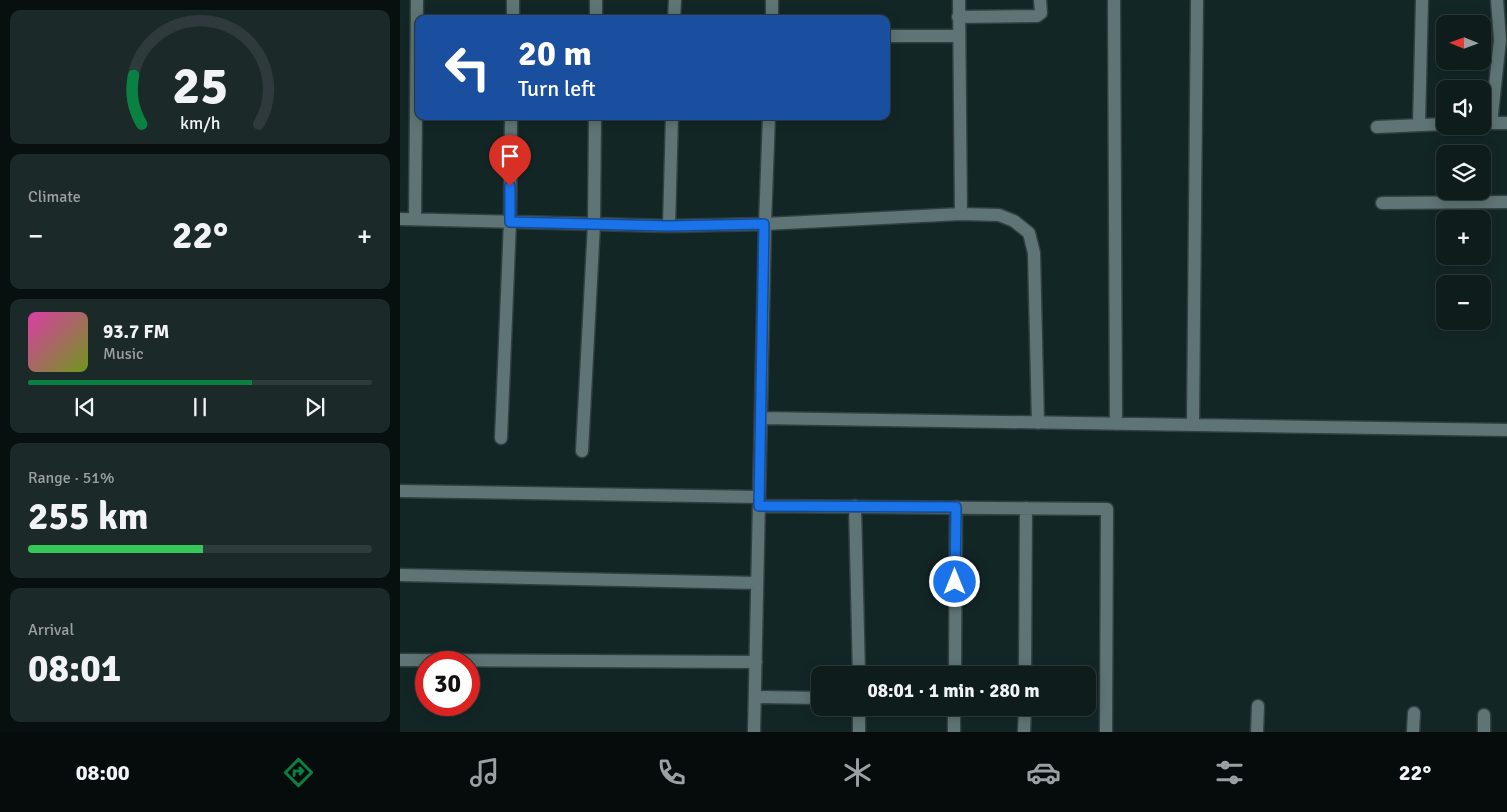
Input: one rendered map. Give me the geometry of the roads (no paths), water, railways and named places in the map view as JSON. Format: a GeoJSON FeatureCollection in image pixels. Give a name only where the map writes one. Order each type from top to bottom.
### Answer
{"type":"FeatureCollection","features":[{"type":"Feature","properties":{"kind":"street"},"geometry":{"type":"LineString","coordinates":[[417,0],[417,15]]}},
{"type":"Feature","properties":{"kind":"street"},"geometry":{"type":"LineString","coordinates":[[513,0],[513,15]]}},
{"type":"Feature","properties":{"kind":"street"},"geometry":{"type":"LineString","coordinates":[[596,0],[596,15]]}},
{"type":"Feature","properties":{"kind":"street"},"geometry":{"type":"LineString","coordinates":[[674,15],[675,0]]}},
{"type":"Feature","properties":{"kind":"street"},"geometry":{"type":"LineString","coordinates":[[772,0],[772,15]]}},
{"type":"Feature","properties":{"kind":"street"},"geometry":{"type":"LineString","coordinates":[[959,0],[961,214]]}},
{"type":"Feature","properties":{"kind":"street"},"geometry":{"type":"LineString","coordinates":[[958,17],[1037,16],[1041,13],[1040,0]]}},
{"type":"Feature","properties":{"kind":"street"},"geometry":{"type":"LineString","coordinates":[[1114,0],[1116,424]]}},
{"type":"Feature","properties":{"kind":"street"},"geometry":{"type":"LineString","coordinates":[[1193,425],[1197,0]]}},
{"type":"Feature","properties":{"kind":"street"},"geometry":{"type":"LineString","coordinates":[[1419,125],[1422,0]]}},
{"type":"Feature","properties":{"kind":"street"},"geometry":{"type":"LineString","coordinates":[[1491,102],[1503,40],[1497,0]]}},
{"type":"Feature","properties":{"kind":"street"},"geometry":{"type":"LineString","coordinates":[[890,36],[958,36]]}},
{"type":"Feature","properties":{"kind":"street"},"geometry":{"type":"LineString","coordinates":[[415,219],[416,120]]}},
{"type":"Feature","properties":{"kind":"street"},"geometry":{"type":"LineString","coordinates":[[501,438],[510,222],[511,120]]}},
{"type":"Feature","properties":{"kind":"street"},"geometry":{"type":"LineString","coordinates":[[582,451],[594,224],[595,120]]}},
{"type":"Feature","properties":{"kind":"street"},"geometry":{"type":"LineString","coordinates":[[669,226],[672,120]]}},
{"type":"Feature","properties":{"kind":"street"},"geometry":{"type":"LineString","coordinates":[[754,732],[764,224],[769,120]]}},
{"type":"Feature","properties":{"kind":"street"},"geometry":{"type":"LineString","coordinates":[[1491,123],[1507,123]]}},
{"type":"Feature","properties":{"kind":"street"},"geometry":{"type":"LineString","coordinates":[[1376,127],[1436,124]]}},
{"type":"Feature","properties":{"kind":"street"},"geometry":{"type":"LineString","coordinates":[[1382,202],[1507,202]]}},
{"type":"Feature","properties":{"kind":"street"},"geometry":{"type":"LineString","coordinates":[[400,219],[669,226],[764,224],[961,214],[999,215],[1014,221],[1029,233],[1034,253],[1038,423]]}},
{"type":"Feature","properties":{"kind":"street"},"geometry":{"type":"LineString","coordinates":[[761,418],[1507,430]]}},
{"type":"Feature","properties":{"kind":"street"},"geometry":{"type":"LineString","coordinates":[[400,491],[759,501],[855,506],[1107,509],[1106,732]]}},
{"type":"Feature","properties":{"kind":"street"},"geometry":{"type":"LineString","coordinates":[[855,506],[859,666]]}},
{"type":"Feature","properties":{"kind":"street"},"geometry":{"type":"LineString","coordinates":[[955,666],[956,507]]}},
{"type":"Feature","properties":{"kind":"street"},"geometry":{"type":"LineString","coordinates":[[1025,666],[1026,508]]}},
{"type":"Feature","properties":{"kind":"street"},"geometry":{"type":"LineString","coordinates":[[400,575],[757,583]]}},
{"type":"Feature","properties":{"kind":"street"},"geometry":{"type":"LineString","coordinates":[[400,660],[756,662]]}},
{"type":"Feature","properties":{"kind":"street"},"geometry":{"type":"LineString","coordinates":[[755,697],[811,698]]}},
{"type":"Feature","properties":{"kind":"street"},"geometry":{"type":"LineString","coordinates":[[1257,732],[1258,706]]}},
{"type":"Feature","properties":{"kind":"street"},"geometry":{"type":"LineString","coordinates":[[1412,732],[1414,713]]}},
{"type":"Feature","properties":{"kind":"street"},"geometry":{"type":"LineString","coordinates":[[1484,715],[1484,732]]}},
{"type":"Feature","properties":{"kind":"street"},"geometry":{"type":"LineString","coordinates":[[859,732],[860,716]]}},
{"type":"Feature","properties":{"kind":"street"},"geometry":{"type":"LineString","coordinates":[[954,716],[954,732]]}},
{"type":"Feature","properties":{"kind":"street"},"geometry":{"type":"LineString","coordinates":[[1024,732],[1025,716]]}}]}
